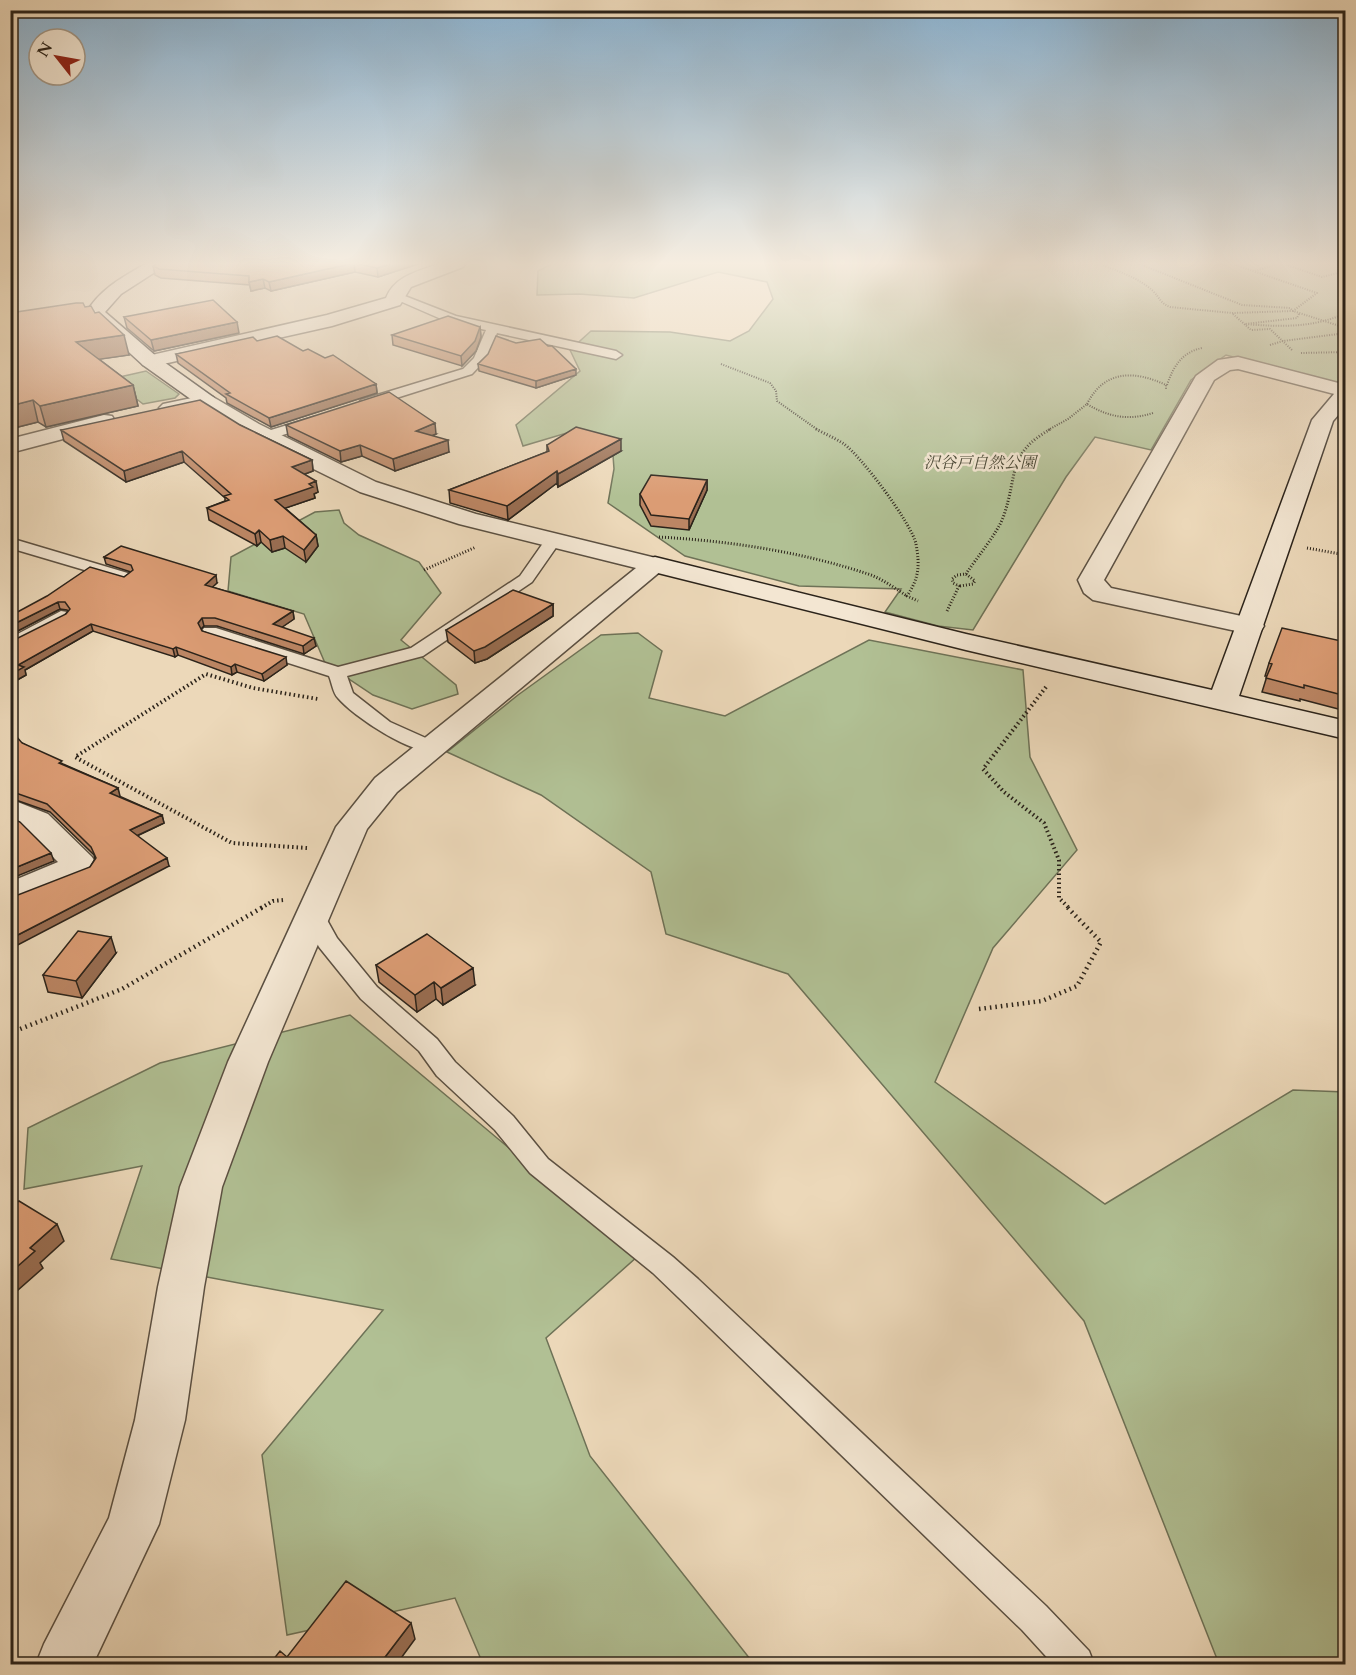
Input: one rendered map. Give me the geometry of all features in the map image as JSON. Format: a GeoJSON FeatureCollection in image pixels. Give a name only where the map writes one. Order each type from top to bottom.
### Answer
{"type":"FeatureCollection","features":[{"type":"Feature","properties":{"kind":"street"},"geometry":{"type":"LineString","coordinates":[[127,341],[150,361],[206,401],[266,436],[368,487],[468,519],[554,539],[655,551],[966,642],[1346,730]]}},
{"type":"Feature","properties":{"kind":"street"},"geometry":{"type":"LineString","coordinates":[[150,361],[238,341]]}},
{"type":"Feature","properties":{"kind":"street"},"geometry":{"type":"LineString","coordinates":[[1223,701],[1250,626],[1280,542],[1323,420],[1346,391],[1238,363],[1225,364],[1206,376],[1091,580],[1093,587],[1102,594],[1250,626]]}},
{"type":"Feature","properties":{"kind":"street"},"geometry":{"type":"LineString","coordinates":[[153,411],[206,401]]}},
{"type":"Feature","properties":{"kind":"street"},"geometry":{"type":"LineString","coordinates":[[10,446],[121,417]]}},
{"type":"Feature","properties":{"kind":"street"},"geometry":{"type":"LineString","coordinates":[[64,1665],[133,1524],[160,1420],[181,1287],[201,1187],[248,1062],[352,827],[386,785],[655,551]]}},
{"type":"Feature","properties":{"kind":"street"},"geometry":{"type":"LineString","coordinates":[[10,809],[36,821],[80,865],[10,895]]}},
{"type":"Feature","properties":{"kind":"lane"},"geometry":{"type":"LineString","coordinates":[[353,408],[430,383],[444,382],[462,374],[477,364],[485,351],[487,341]]}},
{"type":"Feature","properties":{"kind":"lane"},"geometry":{"type":"LineString","coordinates":[[548,341],[616,355]]}},
{"type":"Feature","properties":{"kind":"lane"},"geometry":{"type":"LineString","coordinates":[[266,436],[331,415]]}},
{"type":"Feature","properties":{"kind":"lane"},"geometry":{"type":"LineString","coordinates":[[210,632],[337,673],[417,652],[526,579],[554,539]]}},
{"type":"Feature","properties":{"kind":"lane"},"geometry":{"type":"LineString","coordinates":[[10,543],[125,577]]}},
{"type":"Feature","properties":{"kind":"lane"},"geometry":{"type":"LineString","coordinates":[[10,646],[61,616]]}},
{"type":"Feature","properties":{"kind":"lane"},"geometry":{"type":"LineString","coordinates":[[337,673],[345,694],[383,726],[430,747]]}},
{"type":"Feature","properties":{"kind":"lane"},"geometry":{"type":"LineString","coordinates":[[318,907],[327,942],[369,993],[428,1045],[446,1069],[504,1123],[539,1166],[663,1265],[688,1288],[1034,1618],[1076,1665]]}},
{"type":"Feature","properties":{"kind":"path"},"geometry":{"type":"LineString","coordinates":[[1267,346],[1282,341]]}},
{"type":"Feature","properties":{"kind":"path"},"geometry":{"type":"LineString","coordinates":[[1283,341],[1293,353],[1346,352]]}},
{"type":"Feature","properties":{"kind":"path"},"geometry":{"type":"LineString","coordinates":[[1196,349],[1210,347]]}},
{"type":"Feature","properties":{"kind":"path"},"geometry":{"type":"LineString","coordinates":[[720,364],[770,383],[776,392],[777,401],[789,411],[844,444],[867,465],[916,542],[918,579],[907,596]]}},
{"type":"Feature","properties":{"kind":"path"},"geometry":{"type":"LineString","coordinates":[[966,574],[1004,517],[1017,459],[1032,439],[1068,419],[1087,404],[1100,384],[1112,378],[1156,379],[1166,385],[1167,396]]}},
{"type":"Feature","properties":{"kind":"path"},"geometry":{"type":"LineString","coordinates":[[1087,404],[1098,412],[1126,418],[1140,417],[1157,411]]}},
{"type":"Feature","properties":{"kind":"path"},"geometry":{"type":"LineString","coordinates":[[424,570],[514,530]]}},
{"type":"Feature","properties":{"kind":"path"},"geometry":{"type":"LineString","coordinates":[[655,551],[714,540],[764,547],[873,576],[907,596],[927,604],[944,616],[966,642]]}},
{"type":"Feature","properties":{"kind":"path"},"geometry":{"type":"LineString","coordinates":[[1280,542],[1346,555]]}},
{"type":"Feature","properties":{"kind":"path"},"geometry":{"type":"LineString","coordinates":[[966,574],[973,577],[973,584],[959,586],[953,583],[952,579],[957,575],[966,574]]}},
{"type":"Feature","properties":{"kind":"path"},"geometry":{"type":"LineString","coordinates":[[944,616],[959,586]]}},
{"type":"Feature","properties":{"kind":"path"},"geometry":{"type":"LineString","coordinates":[[979,1009],[1042,1001],[1077,986],[1101,942],[1059,898],[1059,860],[1044,823],[1004,792],[983,769],[1063,665]]}},
{"type":"Feature","properties":{"kind":"path"},"geometry":{"type":"LineString","coordinates":[[342,851],[232,843],[75,757],[206,674],[252,688],[305,697],[324,699],[345,694]]}},
{"type":"Feature","properties":{"kind":"path"},"geometry":{"type":"LineString","coordinates":[[10,1032],[122,989],[273,901],[318,907]]}},
{"type":"Feature","properties":{"kind":"green space","name":"沢谷戸自然公園"},"geometry":{"type":"Polygon","coordinates":[[[580,341],[1345,341],[1345,378],[1339,382],[1327,382],[1226,355],[1191,380],[1151,450],[1095,437],[1066,477],[973,630],[938,626],[885,612],[901,589],[799,586],[685,556],[608,503],[614,469],[612,442],[570,432],[523,446],[516,425],[580,371],[570,350],[580,341]]]}},
{"type":"Feature","properties":{"kind":"green space"},"geometry":{"type":"Polygon","coordinates":[[[146,371],[179,394],[175,398],[143,404],[111,379],[146,371]]]}},
{"type":"Feature","properties":{"kind":"green space"},"geometry":{"type":"Polygon","coordinates":[[[339,510],[344,523],[359,535],[419,562],[441,593],[401,640],[456,685],[458,694],[412,709],[373,695],[325,663],[304,614],[228,591],[231,557],[315,512],[339,510]]]}},
{"type":"Feature","properties":{"kind":"green space"},"geometry":{"type":"Polygon","coordinates":[[[638,633],[662,651],[649,698],[725,716],[869,640],[1023,670],[1030,757],[1077,850],[993,948],[935,1082],[1105,1204],[1293,1090],[1345,1092],[1345,1664],[1219,1664],[1084,1321],[788,974],[666,934],[651,872],[541,795],[447,752],[518,695],[601,635],[638,633]]]}},
{"type":"Feature","properties":{"kind":"green space"},"geometry":{"type":"Polygon","coordinates":[[[350,1015],[638,1256],[546,1338],[590,1456],[754,1664],[483,1664],[455,1598],[287,1635],[262,1455],[383,1310],[111,1259],[142,1166],[24,1189],[28,1128],[160,1063],[350,1015]]]}},
{"type":"Feature","properties":{"kind":"building"},"geometry":{"type":"Polygon","coordinates":[[[10,341],[82,341],[76,342],[133,385],[40,406],[33,400],[10,406],[10,341]]]}},
{"type":"Feature","properties":{"kind":"building"},"geometry":{"type":"Polygon","coordinates":[[[234,341],[286,341],[303,351],[308,349],[325,358],[333,355],[376,384],[269,418],[226,394],[230,393],[176,354],[234,341]]]}},
{"type":"Feature","properties":{"kind":"building"},"geometry":{"type":"Polygon","coordinates":[[[412,341],[475,341],[461,356],[412,341]]]}},
{"type":"Feature","properties":{"kind":"building"},"geometry":{"type":"Polygon","coordinates":[[[494,341],[516,343],[542,341],[548,346],[552,346],[576,369],[536,381],[478,364],[488,354],[494,341]]]}},
{"type":"Feature","properties":{"kind":"building"},"geometry":{"type":"Polygon","coordinates":[[[389,392],[435,423],[416,431],[448,440],[393,459],[360,445],[340,451],[286,425],[389,392]]]}},
{"type":"Feature","properties":{"kind":"building"},"geometry":{"type":"Polygon","coordinates":[[[200,400],[240,425],[312,460],[292,467],[316,481],[309,484],[313,487],[275,500],[316,535],[304,550],[283,536],[270,540],[259,530],[255,534],[207,508],[229,500],[224,496],[231,494],[182,451],[124,471],[61,430],[200,400]]]}},
{"type":"Feature","properties":{"kind":"building"},"geometry":{"type":"Polygon","coordinates":[[[576,427],[621,439],[558,474],[557,471],[507,506],[449,490],[549,451],[547,445],[576,427]]]}},
{"type":"Feature","properties":{"kind":"building"},"geometry":{"type":"Polygon","coordinates":[[[651,475],[707,480],[689,519],[651,515],[640,494],[651,475]]]}},
{"type":"Feature","properties":{"kind":"building"},"geometry":{"type":"Polygon","coordinates":[[[121,546],[216,575],[205,585],[293,611],[273,624],[314,638],[303,646],[215,618],[202,618],[198,623],[202,631],[286,657],[262,674],[235,664],[231,667],[176,647],[173,649],[91,624],[18,665],[24,667],[10,675],[10,642],[66,614],[70,609],[65,602],[58,602],[10,626],[10,616],[47,596],[90,567],[124,577],[133,570],[131,565],[104,557],[121,546]]]}},
{"type":"Feature","properties":{"kind":"building"},"geometry":{"type":"Polygon","coordinates":[[[513,590],[553,604],[485,647],[474,651],[446,630],[513,590]]]}},
{"type":"Feature","properties":{"kind":"building"},"geometry":{"type":"Polygon","coordinates":[[[1282,628],[1346,642],[1346,696],[1266,678],[1282,628]]]}},
{"type":"Feature","properties":{"kind":"building"},"geometry":{"type":"Polygon","coordinates":[[[16,736],[22,743],[62,761],[59,763],[118,788],[110,793],[162,815],[130,830],[167,858],[10,939],[10,898],[90,867],[96,858],[91,847],[47,804],[10,791],[10,738],[16,736]]]}},
{"type":"Feature","properties":{"kind":"building"},"geometry":{"type":"Polygon","coordinates":[[[10,817],[20,822],[51,853],[10,870],[10,817]]]}},
{"type":"Feature","properties":{"kind":"building"},"geometry":{"type":"Polygon","coordinates":[[[78,931],[111,937],[76,981],[43,975],[78,931]]]}},
{"type":"Feature","properties":{"kind":"building"},"geometry":{"type":"Polygon","coordinates":[[[427,934],[473,968],[441,988],[434,982],[415,995],[376,965],[427,934]]]}},
{"type":"Feature","properties":{"kind":"building"},"geometry":{"type":"Polygon","coordinates":[[[19,1201],[57,1224],[30,1248],[35,1251],[10,1273],[10,1208],[19,1201]]]}},
{"type":"Feature","properties":{"kind":"building"},"geometry":{"type":"Polygon","coordinates":[[[346,1581],[411,1623],[379,1665],[269,1665],[280,1651],[287,1657],[346,1581]]]}}]}
